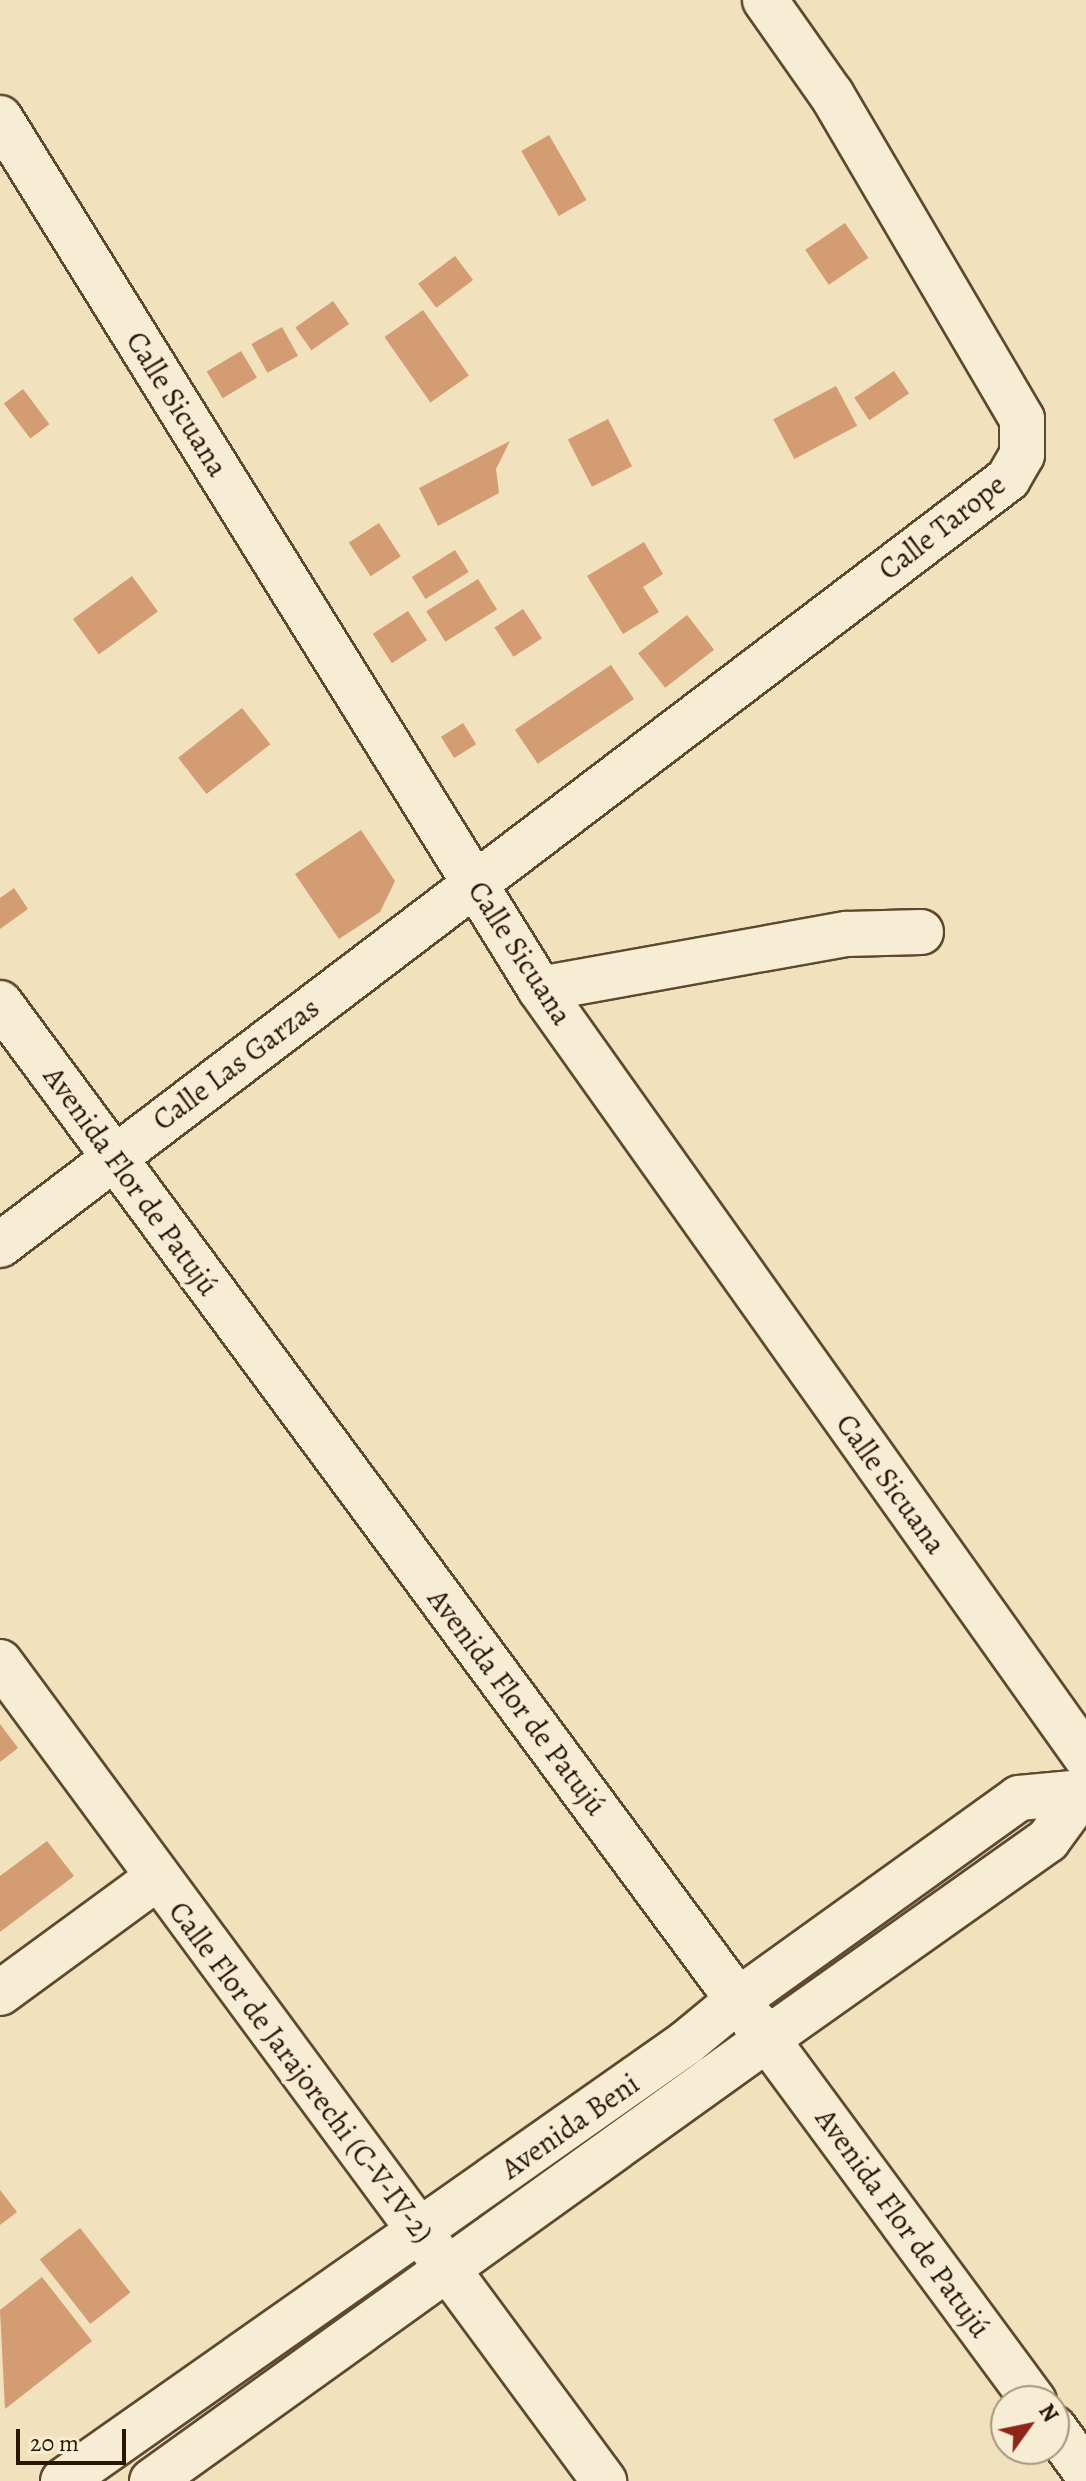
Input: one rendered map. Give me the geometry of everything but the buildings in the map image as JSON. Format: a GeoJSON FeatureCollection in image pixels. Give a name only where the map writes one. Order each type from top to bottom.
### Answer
{"type":"FeatureCollection","features":[{"type":"Feature","properties":{"kind":"street","name":"Calle Tarope"},"geometry":{"type":"LineString","coordinates":[[473,883],[1008,479],[1022,455],[1022,419],[999,377],[831,94],[765,0]]}},
{"type":"Feature","properties":{"kind":"street","name":"Calle Sicuana"},"geometry":{"type":"LineString","coordinates":[[0,118],[540,989],[1084,1779]]}},
{"type":"Feature","properties":{"kind":"street","name":"Calle Las Garzas"},"geometry":{"type":"LineString","coordinates":[[0,1245],[473,883]]}},
{"type":"Feature","properties":{"kind":"street"},"geometry":{"type":"LineString","coordinates":[[540,989],[847,934],[921,932]]}},
{"type":"Feature","properties":{"kind":"street","name":"Avenida Flor de Patujú"},"geometry":{"type":"LineString","coordinates":[[0,1003],[1022,2385]]}},
{"type":"Feature","properties":{"kind":"street","name":"Calle Flor de Jarajorechi (C-V-IV-2)"},"geometry":{"type":"LineString","coordinates":[[0,1662],[604,2481]]}},
{"type":"Feature","properties":{"kind":"street","name":"Avenida Beni"},"geometry":{"type":"LineString","coordinates":[[63,2481],[419,2233],[1019,1798],[1084,1779]]}},
{"type":"Feature","properties":{"kind":"street","name":"Avenida Beni"},"geometry":{"type":"LineString","coordinates":[[152,2481],[447,2266],[1048,1840],[1084,1779]]}},
{"type":"Feature","properties":{"kind":"street"},"geometry":{"type":"LineString","coordinates":[[0,1993],[157,1878]]}},
{"type":"Feature","properties":{"kind":"street"},"geometry":{"type":"LineString","coordinates":[[1070,2450],[1086,2472]]}}]}
